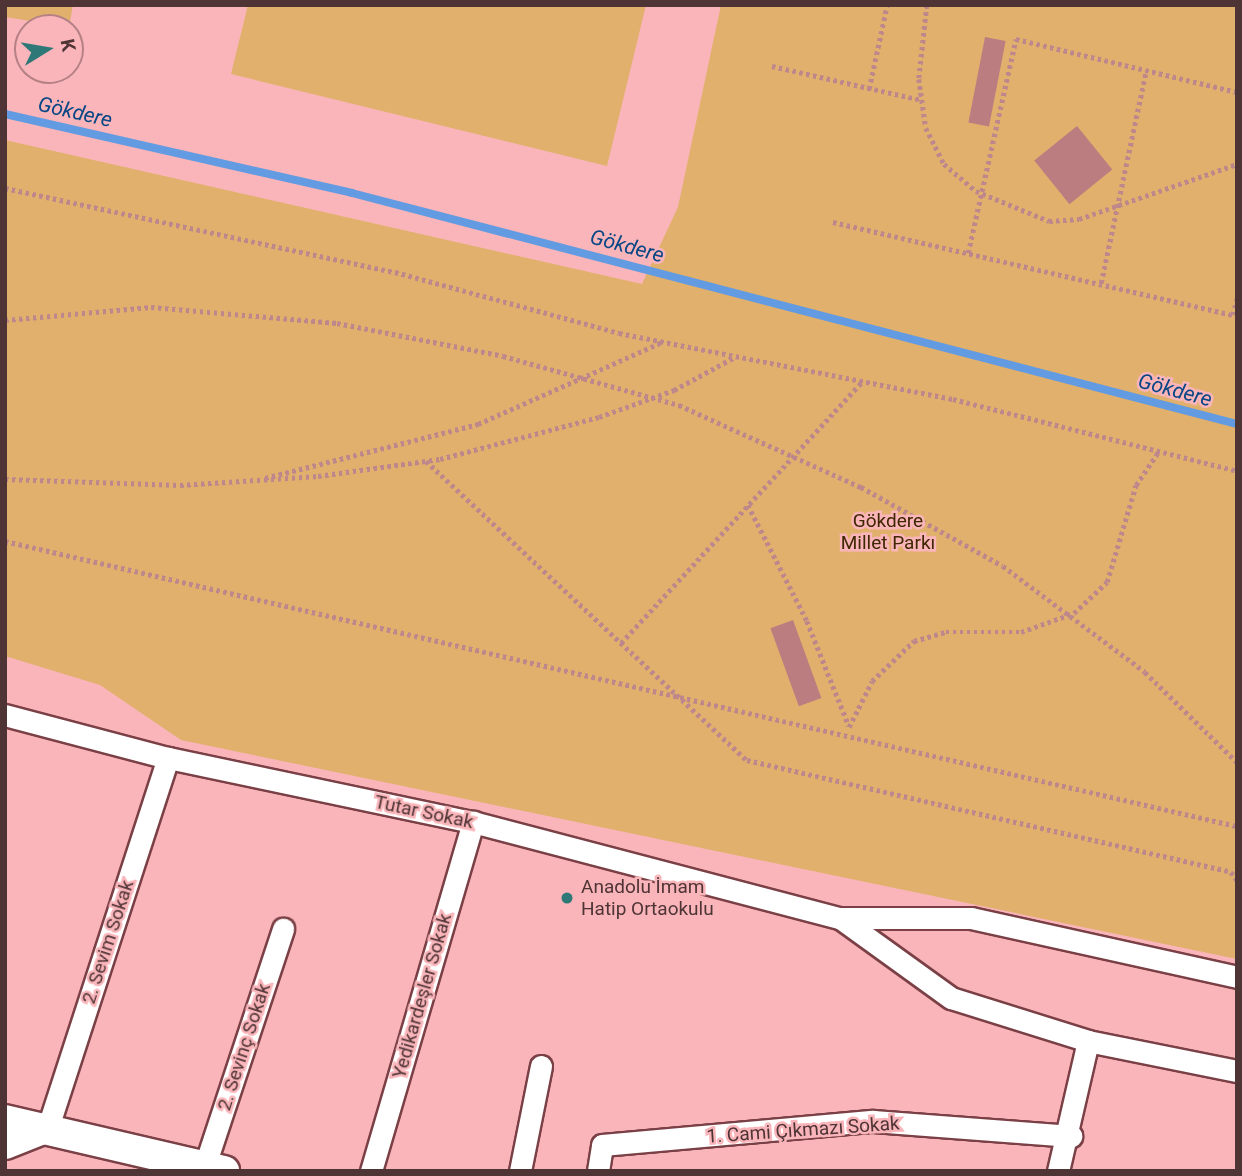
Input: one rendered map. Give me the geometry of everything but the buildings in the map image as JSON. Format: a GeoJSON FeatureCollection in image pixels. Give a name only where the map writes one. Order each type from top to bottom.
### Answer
{"type":"FeatureCollection","features":[{"type":"Feature","properties":{"kind":"main road"},"geometry":{"type":"LineString","coordinates":[[5,1120],[48,1127],[215,1168]]}},
{"type":"Feature","properties":{"kind":"main road"},"geometry":{"type":"LineString","coordinates":[[5,1144],[48,1127]]}},
{"type":"Feature","properties":{"kind":"street","name":"Tutar Sokak"},"geometry":{"type":"LineString","coordinates":[[5,715],[168,758],[473,822],[840,918]]}},
{"type":"Feature","properties":{"kind":"street","name":"2. Sevim Sokak"},"geometry":{"type":"LineString","coordinates":[[48,1127],[168,758]]}},
{"type":"Feature","properties":{"kind":"street","name":"Yedikardeşler Sokak"},"geometry":{"type":"LineString","coordinates":[[371,1171],[473,822]]}},
{"type":"Feature","properties":{"kind":"street"},"geometry":{"type":"LineString","coordinates":[[840,918],[971,918],[1237,977]]}},
{"type":"Feature","properties":{"kind":"street"},"geometry":{"type":"LineString","coordinates":[[840,918],[951,998],[1088,1041],[1237,1071]]}},
{"type":"Feature","properties":{"kind":"street","name":"2. Sevinç Sokak"},"geometry":{"type":"LineString","coordinates":[[215,1168],[283,929]]}},
{"type":"Feature","properties":{"kind":"street"},"geometry":{"type":"LineString","coordinates":[[1058,1171],[1071,1136],[1088,1041]]}},
{"type":"Feature","properties":{"kind":"street"},"geometry":{"type":"LineString","coordinates":[[520,1171],[541,1066]]}},
{"type":"Feature","properties":{"kind":"street","name":"1. Cami Çıkmazı Sokak"},"geometry":{"type":"LineString","coordinates":[[598,1171],[602,1145],[873,1121],[1071,1136]]}},
{"type":"Feature","properties":{"kind":"path"},"geometry":{"type":"LineString","coordinates":[[869,89],[887,5]]}},
{"type":"Feature","properties":{"kind":"path"},"geometry":{"type":"LineString","coordinates":[[927,5],[922,100],[926,128],[944,164],[981,193],[1049,221],[1119,207],[1237,164]]}},
{"type":"Feature","properties":{"kind":"path"},"geometry":{"type":"LineString","coordinates":[[968,253],[1016,39],[1237,92]]}},
{"type":"Feature","properties":{"kind":"path"},"geometry":{"type":"LineString","coordinates":[[772,66],[922,100]]}},
{"type":"Feature","properties":{"kind":"path"},"geometry":{"type":"LineString","coordinates":[[1101,283],[1146,71]]}},
{"type":"Feature","properties":{"kind":"path"},"geometry":{"type":"LineString","coordinates":[[5,188],[395,272],[662,342],[862,382],[1237,471]]}},
{"type":"Feature","properties":{"kind":"path"},"geometry":{"type":"LineString","coordinates":[[833,222],[1235,316],[1237,297]]}},
{"type":"Feature","properties":{"kind":"path"},"geometry":{"type":"LineString","coordinates":[[5,320],[151,307],[337,323],[587,380],[653,398],[795,454],[961,541],[1069,615],[1145,672],[1237,762]]}},
{"type":"Feature","properties":{"kind":"path"},"geometry":{"type":"LineString","coordinates":[[247,481],[456,431],[587,380],[662,342]]}},
{"type":"Feature","properties":{"kind":"path"},"geometry":{"type":"LineString","coordinates":[[5,479],[247,481],[426,461],[653,398],[735,357]]}},
{"type":"Feature","properties":{"kind":"path"},"geometry":{"type":"LineString","coordinates":[[621,643],[862,382]]}},
{"type":"Feature","properties":{"kind":"path"},"geometry":{"type":"LineString","coordinates":[[748,505],[807,621],[849,727],[872,681],[914,641],[946,632],[1021,632],[1069,615],[1107,582],[1136,485],[1159,451]]}},
{"type":"Feature","properties":{"kind":"path"},"geometry":{"type":"LineString","coordinates":[[426,461],[747,760],[1231,872],[1237,880]]}},
{"type":"Feature","properties":{"kind":"path"},"geometry":{"type":"LineString","coordinates":[[5,541],[1237,826]]}},
{"type":"Feature","properties":{"kind":"green space"},"geometry":{"type":"Polygon","coordinates":[[[5,5],[73,5],[71,14],[14,14],[14,18],[5,17],[5,5]]]}},
{"type":"Feature","properties":{"kind":"green space"},"geometry":{"type":"Polygon","coordinates":[[[248,5],[646,5],[607,166],[231,74],[248,5]]]}},
{"type":"Feature","properties":{"kind":"green space","name":"Gökdere Millet Parkı"},"geometry":{"type":"Polygon","coordinates":[[[721,5],[1237,5],[1237,959],[181,740],[100,685],[5,656],[5,140],[642,284],[678,207],[721,5]]]}},
{"type":"Feature","properties":{"kind":"waterway","name":"Gökdere"},"geometry":{"type":"LineString","coordinates":[[5,114],[352,193],[1237,424]]}},
{"type":"Feature","properties":{"kind":"place","name":"Anadolu İmam Hatip Ortaokulu"},"geometry":{"type":"Point","coordinates":[567,898]}}]}
